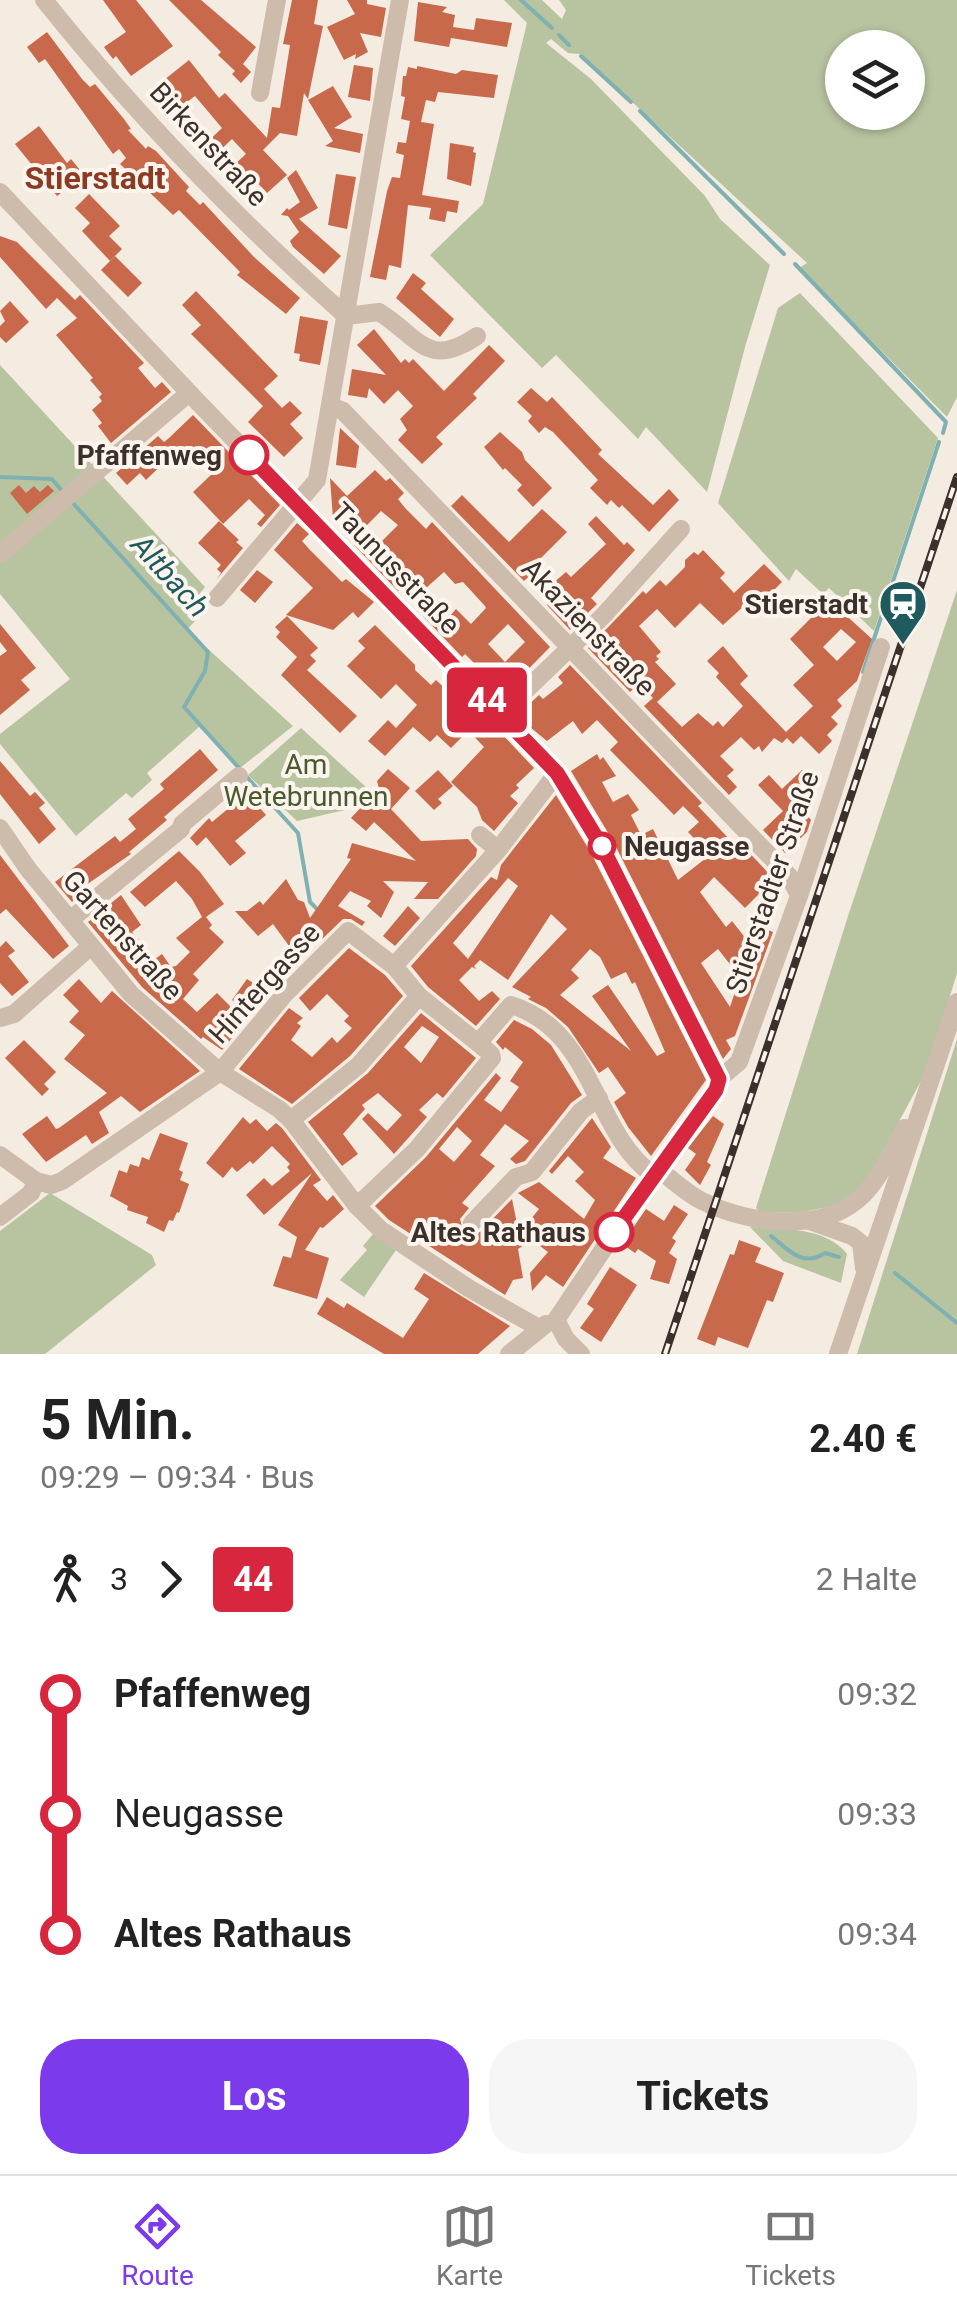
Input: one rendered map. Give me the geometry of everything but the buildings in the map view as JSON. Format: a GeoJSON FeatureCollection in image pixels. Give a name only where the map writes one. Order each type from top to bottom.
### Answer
{"type":"FeatureCollection","features":[{"type":"Feature","properties":{"kind":"street","name":"Birkenstraße"},"geometry":{"type":"LineString","coordinates":[[44,0],[92,60],[229,207],[346,316]]}},
{"type":"Feature","properties":{"kind":"street"},"geometry":{"type":"LineString","coordinates":[[260,92],[277,0]]}},
{"type":"Feature","properties":{"kind":"street"},"geometry":{"type":"LineString","coordinates":[[217,598],[317,480],[400,0]]}},
{"type":"Feature","properties":{"kind":"street","name":"Taunusstraße"},"geometry":{"type":"LineString","coordinates":[[0,192],[557,773],[602,847],[719,1079]]}},
{"type":"Feature","properties":{"kind":"street"},"geometry":{"type":"LineString","coordinates":[[346,316],[379,312],[425,348],[436,352],[454,350],[477,336]]}},
{"type":"Feature","properties":{"kind":"street"},"geometry":{"type":"LineString","coordinates":[[0,554],[190,394]]}},
{"type":"Feature","properties":{"kind":"street","name":"Akazienstraße"},"geometry":{"type":"LineString","coordinates":[[330,406],[343,410],[790,876],[799,896]]}},
{"type":"Feature","properties":{"kind":"street"},"geometry":{"type":"LineString","coordinates":[[501,714],[682,529]]}},
{"type":"Feature","properties":{"kind":"street","name":"Stierstadter Straße"},"geometry":{"type":"LineString","coordinates":[[508,1354],[547,1324],[716,1090],[719,1079],[739,1062],[799,896],[881,647]]}},
{"type":"Feature","properties":{"kind":"street"},"geometry":{"type":"LineString","coordinates":[[356,1206],[418,1149],[492,1058],[419,996],[394,966],[498,850],[557,773]]}},
{"type":"Feature","properties":{"kind":"street"},"geometry":{"type":"LineString","coordinates":[[70,920],[239,776]]}},
{"type":"Feature","properties":{"kind":"street","name":"Gartenstraße"},"geometry":{"type":"LineString","coordinates":[[0,828],[131,994],[220,1072],[291,1120],[356,1206],[381,1230],[409,1250],[547,1324]]}},
{"type":"Feature","properties":{"kind":"street"},"geometry":{"type":"LineString","coordinates":[[480,836],[498,850]]}},
{"type":"Feature","properties":{"kind":"street","name":"Hintergasse"},"geometry":{"type":"LineString","coordinates":[[36,1181],[50,1185],[62,1181],[220,1072],[284,995],[348,931],[394,966]]}},
{"type":"Feature","properties":{"kind":"street"},"geometry":{"type":"LineString","coordinates":[[0,1018],[14,1014],[92,946]]}},
{"type":"Feature","properties":{"kind":"street"},"geometry":{"type":"LineString","coordinates":[[291,1120],[359,1064],[419,996]]}},
{"type":"Feature","properties":{"kind":"street"},"geometry":{"type":"LineString","coordinates":[[838,1354],[957,1002]]}},
{"type":"Feature","properties":{"kind":"street"},"geometry":{"type":"LineString","coordinates":[[478,1043],[511,1005],[516,1006],[561,1038],[579,1060],[601,1108],[640,1166],[730,1214],[764,1220],[806,1220],[844,1208],[864,1194],[932,1080]]}},
{"type":"Feature","properties":{"kind":"street"},"geometry":{"type":"LineString","coordinates":[[472,1223],[516,1177],[532,1172],[581,1112],[599,1098]]}},
{"type":"Feature","properties":{"kind":"street"},"geometry":{"type":"LineString","coordinates":[[0,1155],[36,1181],[31,1193],[0,1218]]}},
{"type":"Feature","properties":{"kind":"street"},"geometry":{"type":"LineString","coordinates":[[806,1220],[852,1236],[860,1244],[864,1274]]}},
{"type":"Feature","properties":{"kind":"street"},"geometry":{"type":"LineString","coordinates":[[547,1324],[567,1347],[581,1354]]}},
{"type":"Feature","properties":{"kind":"green space"},"geometry":{"type":"Polygon","coordinates":[[[504,0],[542,0],[562,19],[566,10],[559,0],[957,0],[957,397],[947,417],[799,268],[807,263],[580,54],[568,53],[551,39],[546,43],[591,79],[705,196],[720,219],[770,265],[707,492],[646,427],[638,439],[556,355],[542,368],[430,255],[483,204],[527,23],[504,0]]]}},
{"type":"Feature","properties":{"kind":"green space"},"geometry":{"type":"Polygon","coordinates":[[[800,293],[938,438],[874,631],[829,588],[823,594],[796,569],[789,581],[718,503],[778,308],[800,293]]]}},
{"type":"Feature","properties":{"kind":"green space"},"geometry":{"type":"Polygon","coordinates":[[[0,365],[205,587],[198,596],[208,606],[187,630],[293,726],[240,768],[199,727],[147,773],[152,780],[132,798],[126,793],[76,836],[0,744],[0,734],[70,679],[0,594],[0,365]]]}},
{"type":"Feature","properties":{"kind":"green space"},"geometry":{"type":"Polygon","coordinates":[[[957,590],[957,973],[928,1068],[864,1186],[838,1205],[798,1213],[760,1212],[756,1208],[849,913],[957,590]]]}},
{"type":"Feature","properties":{"kind":"green space","name":"Am Wetebrunnen"},"geometry":{"type":"Polygon","coordinates":[[[301,728],[366,787],[345,810],[297,821],[248,775],[301,728]]]}},
{"type":"Feature","properties":{"kind":"green space"},"geometry":{"type":"Polygon","coordinates":[[[957,1039],[957,1354],[857,1354],[957,1039]]]}},
{"type":"Feature","properties":{"kind":"green space"},"geometry":{"type":"Polygon","coordinates":[[[50,1193],[152,1255],[156,1265],[45,1354],[0,1354],[0,1231],[50,1193]]]}},
{"type":"Feature","properties":{"kind":"green space"},"geometry":{"type":"Polygon","coordinates":[[[750,1227],[802,1231],[827,1238],[847,1254],[841,1283],[783,1261],[750,1227]]]}},
{"type":"Feature","properties":{"kind":"green space"},"geometry":{"type":"Polygon","coordinates":[[[373,1234],[396,1250],[364,1297],[340,1280],[367,1250],[363,1246],[373,1234]]]}},
{"type":"Feature","properties":{"kind":"waterway"},"geometry":{"type":"LineString","coordinates":[[521,0],[552,28]]}},
{"type":"Feature","properties":{"kind":"waterway"},"geometry":{"type":"LineString","coordinates":[[559,35],[569,45]]}},
{"type":"Feature","properties":{"kind":"waterway"},"geometry":{"type":"LineString","coordinates":[[581,56],[631,102]]}},
{"type":"Feature","properties":{"kind":"waterway"},"geometry":{"type":"LineString","coordinates":[[640,111],[784,254]]}},
{"type":"Feature","properties":{"kind":"waterway"},"geometry":{"type":"LineString","coordinates":[[795,264],[946,422],[943,433]]}},
{"type":"Feature","properties":{"kind":"waterway"},"geometry":{"type":"LineString","coordinates":[[863,672],[939,442]]}},
{"type":"Feature","properties":{"kind":"waterway","name":"Altbach"},"geometry":{"type":"LineString","coordinates":[[0,477],[52,479],[63,492]]}},
{"type":"Feature","properties":{"kind":"waterway","name":"Altbach"},"geometry":{"type":"LineString","coordinates":[[72,502],[208,652],[205,671],[184,707],[239,768]]}},
{"type":"Feature","properties":{"kind":"waterway","name":"Altbach"},"geometry":{"type":"LineString","coordinates":[[245,775],[298,833],[310,902],[318,910]]}},
{"type":"Feature","properties":{"kind":"waterway","name":"Altbach"},"geometry":{"type":"LineString","coordinates":[[771,1236],[803,1258],[825,1253],[839,1257]]}},
{"type":"Feature","properties":{"kind":"waterway","name":"Altbach"},"geometry":{"type":"LineString","coordinates":[[895,1273],[957,1323]]}},
{"type":"Feature","properties":{"kind":"railway"},"geometry":{"type":"LineString","coordinates":[[665,1354],[957,477]]}},
{"type":"Feature","properties":{"kind":"bus line","name":"44"},"geometry":{"type":"LineString","coordinates":[[249,455],[557,773],[602,847],[719,1079],[716,1090],[614,1232]]}},
{"type":"Feature","properties":{"kind":"place","name":"Pfaffenweg"},"geometry":{"type":"Point","coordinates":[249,455]}},
{"type":"Feature","properties":{"kind":"place","name":"Stierstadt"},"geometry":{"type":"Point","coordinates":[903,646]}},
{"type":"Feature","properties":{"kind":"place","name":"Neugasse"},"geometry":{"type":"Point","coordinates":[602,846]}},
{"type":"Feature","properties":{"kind":"place","name":"Altes Rathaus"},"geometry":{"type":"Point","coordinates":[614,1232]}},
{"type":"Feature","properties":{"kind":"district","name":"Stierstadt"},"geometry":{"type":"Point","coordinates":[95,178]}}]}
